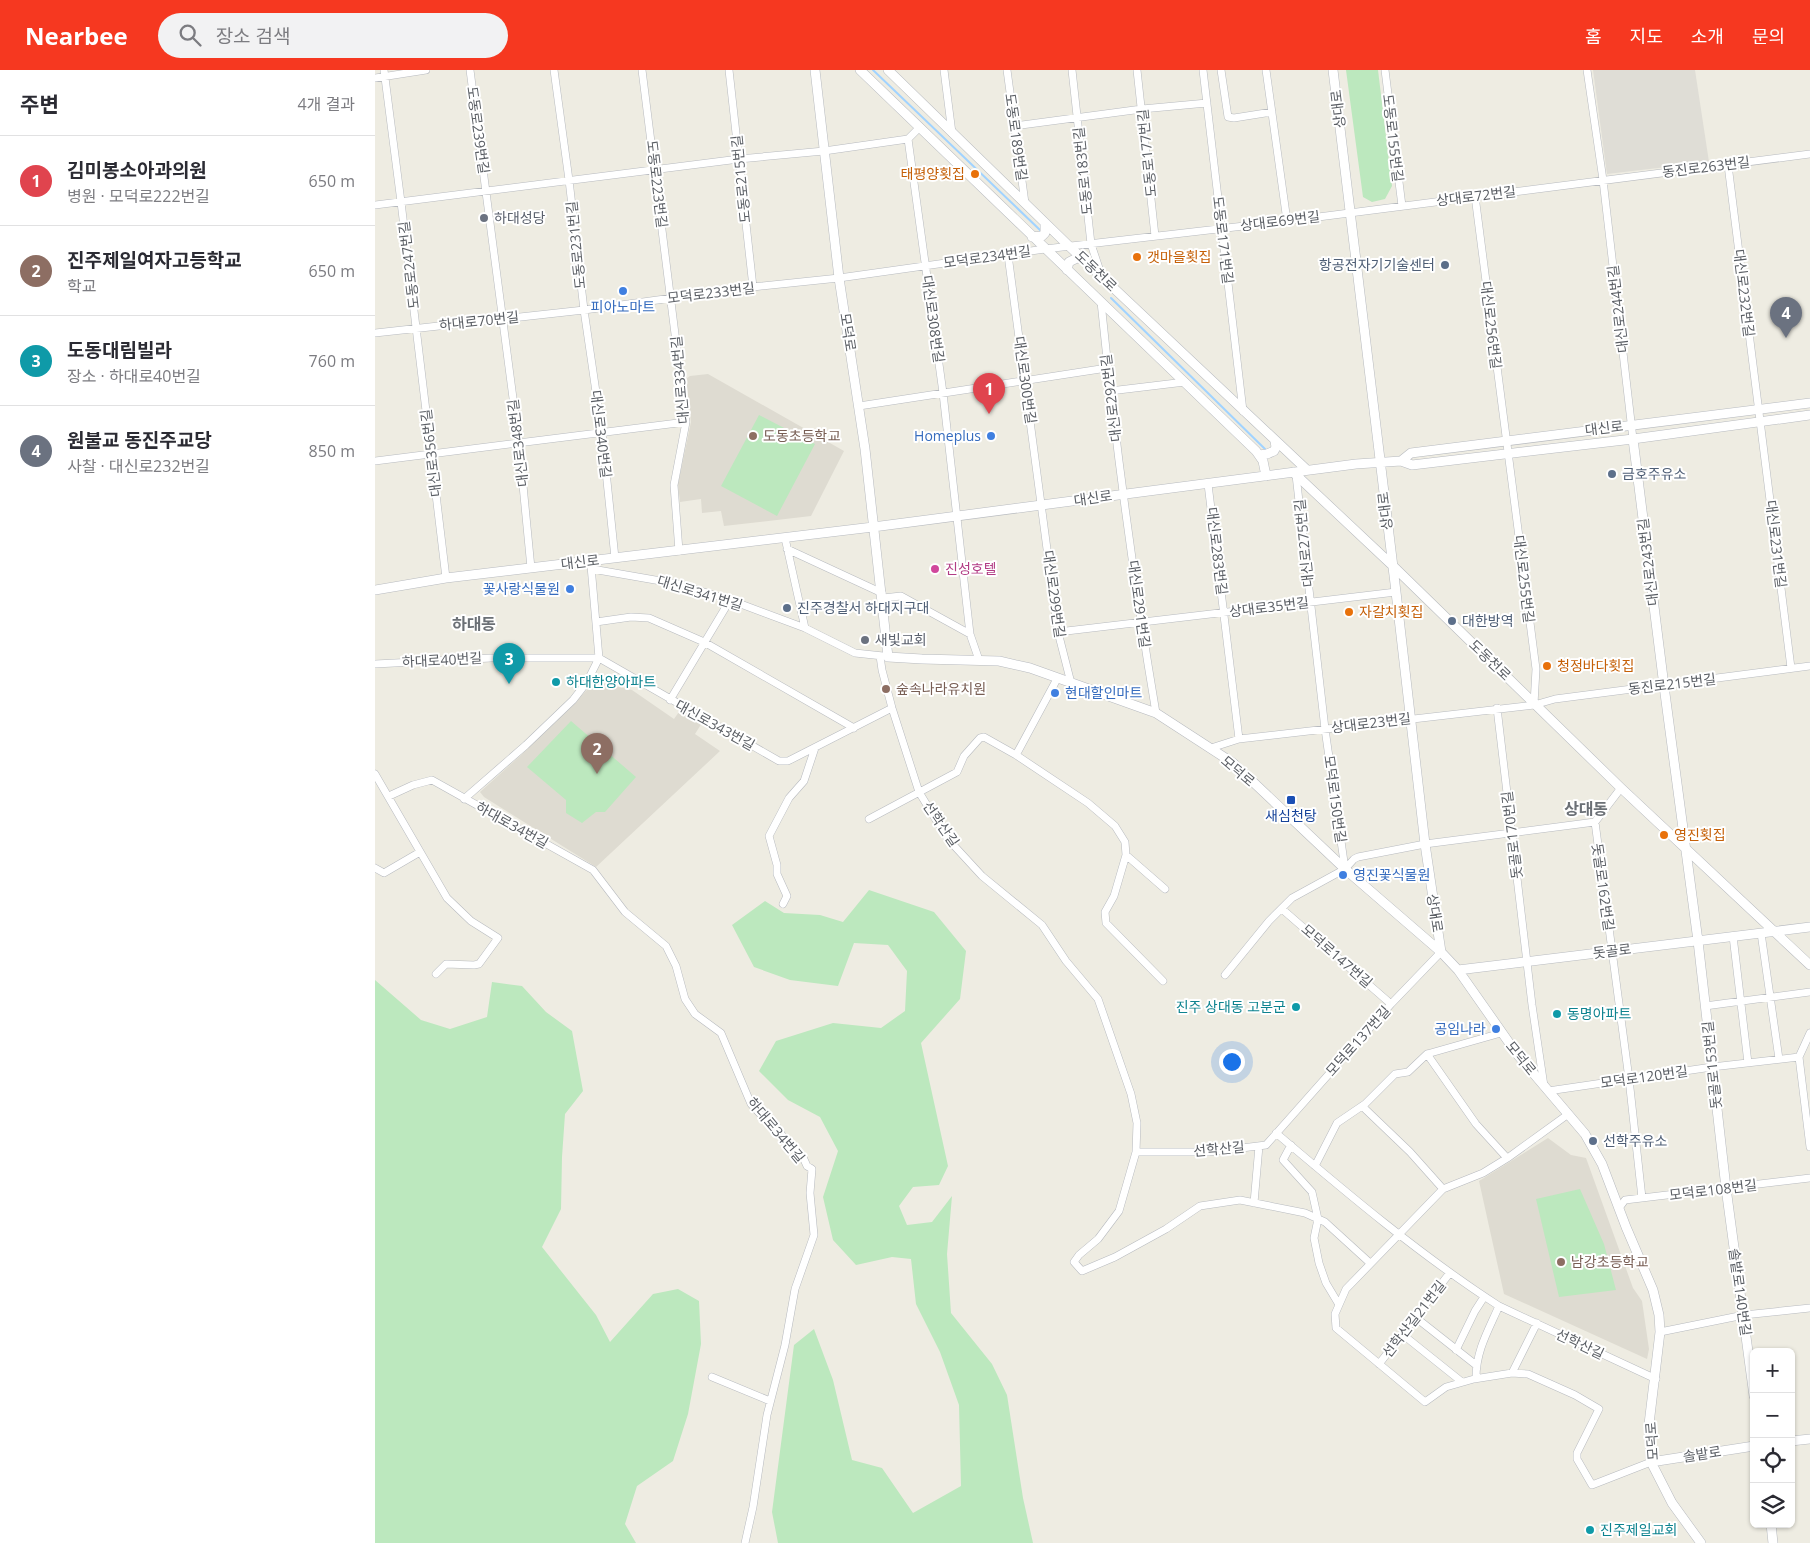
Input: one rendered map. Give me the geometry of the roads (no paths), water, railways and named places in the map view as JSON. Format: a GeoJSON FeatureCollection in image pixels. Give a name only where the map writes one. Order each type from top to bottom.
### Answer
{"type":"FeatureCollection","features":[{"type":"Feature","properties":{"kind":"street"},"geometry":{"type":"LineString","coordinates":[[375,78],[385,73],[426,70]]}},
{"type":"Feature","properties":{"kind":"street","name":"도동로239번길"},"geometry":{"type":"LineString","coordinates":[[470,70],[502,319]]}},
{"type":"Feature","properties":{"kind":"street","name":"도동로231번길"},"geometry":{"type":"LineString","coordinates":[[553,70],[569,180],[584,310]]}},
{"type":"Feature","properties":{"kind":"street","name":"도동로223번길"},"geometry":{"type":"LineString","coordinates":[[642,70],[672,298]]}},
{"type":"Feature","properties":{"kind":"street","name":"도동로215번길"},"geometry":{"type":"LineString","coordinates":[[729,70],[753,287]]}},
{"type":"Feature","properties":{"kind":"street","name":"모덕로"},"geometry":{"type":"LineString","coordinates":[[815,70],[839,278],[859,406],[882,595],[884,656],[999,661],[1030,668],[1156,713],[1233,764],[1345,869],[1441,952],[1458,970],[1501,1033],[1585,1134],[1597,1154],[1653,1290],[1659,1315],[1660,1332],[1649,1424],[1651,1462],[1672,1503],[1700,1543]]}},
{"type":"Feature","properties":{"kind":"street","name":"도동천로"},"geometry":{"type":"LineString","coordinates":[[860,70],[1259,455],[1263,461],[1266,476]]}},
{"type":"Feature","properties":{"kind":"street","name":"도동천로"},"geometry":{"type":"LineString","coordinates":[[888,70],[1045,223],[1307,470]]}},
{"type":"Feature","properties":{"kind":"street"},"geometry":{"type":"LineString","coordinates":[[944,70],[952,133]]}},
{"type":"Feature","properties":{"kind":"street","name":"도동로189번길"},"geometry":{"type":"LineString","coordinates":[[1007,70],[1025,203]]}},
{"type":"Feature","properties":{"kind":"street","name":"도동로183번길"},"geometry":{"type":"LineString","coordinates":[[1072,70],[1091,244],[1099,271]]}},
{"type":"Feature","properties":{"kind":"street","name":"도동로177번길"},"geometry":{"type":"LineString","coordinates":[[1137,70],[1155,236]]}},
{"type":"Feature","properties":{"kind":"street","name":"도동로171번길"},"geometry":{"type":"LineString","coordinates":[[1203,70],[1243,411]]}},
{"type":"Feature","properties":{"kind":"street"},"geometry":{"type":"LineString","coordinates":[[1221,70],[1229,117],[1234,118],[1272,112]]}},
{"type":"Feature","properties":{"kind":"street"},"geometry":{"type":"LineString","coordinates":[[1267,70],[1287,221]]}},
{"type":"Feature","properties":{"kind":"street","name":"상대로"},"geometry":{"type":"LineString","coordinates":[[1333,70],[1425,844],[1441,952]]}},
{"type":"Feature","properties":{"kind":"street","name":"도동로155번길"},"geometry":{"type":"LineString","coordinates":[[1385,70],[1402,206]]}},
{"type":"Feature","properties":{"kind":"street","name":"대신로244번길"},"geometry":{"type":"LineString","coordinates":[[1587,70],[1603,180],[1633,439]]}},
{"type":"Feature","properties":{"kind":"street","name":"도동로247번길"},"geometry":{"type":"LineString","coordinates":[[385,73],[416,328]]}},
{"type":"Feature","properties":{"kind":"street"},"geometry":{"type":"LineString","coordinates":[[1014,126],[1142,109],[1207,103]]}},
{"type":"Feature","properties":{"kind":"street"},"geometry":{"type":"LineString","coordinates":[[569,180],[739,159],[824,151],[908,139],[920,128]]}},
{"type":"Feature","properties":{"kind":"street","name":"대신로308번길"},"geometry":{"type":"LineString","coordinates":[[908,139],[943,393],[970,634],[979,660]]}},
{"type":"Feature","properties":{"kind":"street","name":"동진로263번길"},"geometry":{"type":"LineString","coordinates":[[1603,180],[1810,154]]}},
{"type":"Feature","properties":{"kind":"street","name":"대신로232번길"},"geometry":{"type":"LineString","coordinates":[[1728,165],[1760,420]]}},
{"type":"Feature","properties":{"kind":"street","name":"도동로239번길"},"geometry":{"type":"LineString","coordinates":[[401,202],[569,180]]}},
{"type":"Feature","properties":{"kind":"street","name":"상대로72번길"},"geometry":{"type":"LineString","coordinates":[[1350,212],[1603,180]]}},
{"type":"Feature","properties":{"kind":"street","name":"대신로256번길"},"geometry":{"type":"LineString","coordinates":[[1475,196],[1508,454]]}},
{"type":"Feature","properties":{"kind":"street","name":"도동로247번길"},"geometry":{"type":"LineString","coordinates":[[375,205],[401,202]]}},
{"type":"Feature","properties":{"kind":"street","name":"상대로69번길"},"geometry":{"type":"LineString","coordinates":[[1070,246],[1350,212]]}},
{"type":"Feature","properties":{"kind":"street"},"geometry":{"type":"LineString","coordinates":[[1032,237],[1042,236],[1045,233],[1045,223]]}},
{"type":"Feature","properties":{"kind":"street","name":"모덕로234번길"},"geometry":{"type":"LineString","coordinates":[[839,278],[1070,246]]}},
{"type":"Feature","properties":{"kind":"street","name":"대신로300번길"},"geometry":{"type":"LineString","coordinates":[[1008,255],[1041,505]]}},
{"type":"Feature","properties":{"kind":"street"},"geometry":{"type":"LineString","coordinates":[[1067,270],[1069,262],[1073,259],[1083,259]]}},
{"type":"Feature","properties":{"kind":"street","name":"모덕로233번길"},"geometry":{"type":"LineString","coordinates":[[584,310],[753,287],[839,278]]}},
{"type":"Feature","properties":{"kind":"street","name":"대신로334번길"},"geometry":{"type":"LineString","coordinates":[[672,298],[687,422],[674,485],[679,551]]}},
{"type":"Feature","properties":{"kind":"street","name":"대신로292번길"},"geometry":{"type":"LineString","coordinates":[[1101,302],[1107,368],[1123,494]]}},
{"type":"Feature","properties":{"kind":"street","name":"하대로70번길"},"geometry":{"type":"LineString","coordinates":[[375,333],[584,310]]}},
{"type":"Feature","properties":{"kind":"street","name":"대신로340번길"},"geometry":{"type":"LineString","coordinates":[[584,310],[602,433],[615,558]]}},
{"type":"Feature","properties":{"kind":"street","name":"대신로348번길"},"geometry":{"type":"LineString","coordinates":[[502,319],[519,444],[531,568]]}},
{"type":"Feature","properties":{"kind":"street","name":"대신로356번길"},"geometry":{"type":"LineString","coordinates":[[416,328],[446,578]]}},
{"type":"Feature","properties":{"kind":"street"},"geometry":{"type":"LineString","coordinates":[[859,406],[1107,368]]}},
{"type":"Feature","properties":{"kind":"street"},"geometry":{"type":"LineString","coordinates":[[1110,391],[1185,382]]}},
{"type":"Feature","properties":{"kind":"street","name":"대신로"},"geometry":{"type":"LineString","coordinates":[[1401,461],[1411,453],[1810,403]]}},
{"type":"Feature","properties":{"kind":"street","name":"대신로"},"geometry":{"type":"LineString","coordinates":[[376,591],[446,578],[531,568],[590,565],[615,558],[1266,476],[1295,474],[1307,470],[1379,462],[1401,461],[1412,465],[1633,439],[1760,420],[1810,415]]}},
{"type":"Feature","properties":{"kind":"street","name":"대신로231번길"},"geometry":{"type":"LineString","coordinates":[[1760,420],[1791,668]]}},
{"type":"Feature","properties":{"kind":"street"},"geometry":{"type":"LineString","coordinates":[[375,461],[687,422]]}},
{"type":"Feature","properties":{"kind":"street","name":"대신로243번길"},"geometry":{"type":"LineString","coordinates":[[1633,439],[1664,686]]}},
{"type":"Feature","properties":{"kind":"street"},"geometry":{"type":"LineString","coordinates":[[1259,455],[1274,451],[1276,447],[1275,441]]}},
{"type":"Feature","properties":{"kind":"street","name":"대신로255번길"},"geometry":{"type":"LineString","coordinates":[[1508,454],[1536,669],[1534,705]]}},
{"type":"Feature","properties":{"kind":"street","name":"도동천로"},"geometry":{"type":"LineString","coordinates":[[1295,474],[1392,565],[1526,695],[1534,705],[1686,850],[1810,965]]}},
{"type":"Feature","properties":{"kind":"street","name":"대신로275번길"},"geometry":{"type":"LineString","coordinates":[[1295,474],[1325,729]]}},
{"type":"Feature","properties":{"kind":"street","name":"대신로283번길"},"geometry":{"type":"LineString","coordinates":[[1209,484],[1239,739]]}},
{"type":"Feature","properties":{"kind":"street","name":"대신로291번길"},"geometry":{"type":"LineString","coordinates":[[1123,494],[1156,713]]}},
{"type":"Feature","properties":{"kind":"street","name":"대신로299번길"},"geometry":{"type":"LineString","coordinates":[[1041,505],[1058,632],[1071,683]]}},
{"type":"Feature","properties":{"kind":"street"},"geometry":{"type":"LineString","coordinates":[[785,538],[805,628]]}},
{"type":"Feature","properties":{"kind":"street"},"geometry":{"type":"LineString","coordinates":[[787,548],[882,595],[901,596],[970,634]]}},
{"type":"Feature","properties":{"kind":"street"},"geometry":{"type":"LineString","coordinates":[[465,799],[573,700],[587,682],[599,658],[590,565]]}},
{"type":"Feature","properties":{"kind":"street","name":"대신로341번길"},"geometry":{"type":"LineString","coordinates":[[590,565],[677,584],[730,600],[805,628],[855,652],[884,656]]}},
{"type":"Feature","properties":{"kind":"street","name":"상대로35번길"},"geometry":{"type":"LineString","coordinates":[[1058,632],[1396,592]]}},
{"type":"Feature","properties":{"kind":"street"},"geometry":{"type":"LineString","coordinates":[[670,700],[730,600]]}},
{"type":"Feature","properties":{"kind":"street"},"geometry":{"type":"LineString","coordinates":[[596,622],[631,617],[649,618],[704,642],[854,728]]}},
{"type":"Feature","properties":{"kind":"street","name":"하대로40번길"},"geometry":{"type":"LineString","coordinates":[[375,664],[491,658],[589,656],[599,658]]}},
{"type":"Feature","properties":{"kind":"street","name":"선학산길"},"geometry":{"type":"LineString","coordinates":[[884,656],[882,670],[919,792],[947,838],[983,876],[1041,925],[1066,961],[1098,1000],[1131,1094],[1137,1123],[1136,1152],[1209,1152],[1259,1146],[1266,1145],[1277,1132],[1315,1166],[1398,1234],[1449,1274],[1484,1297],[1499,1306],[1655,1379]]}},
{"type":"Feature","properties":{"kind":"street","name":"대신로343번길"},"geometry":{"type":"LineString","coordinates":[[599,658],[779,761],[787,761],[815,748],[892,708]]}},
{"type":"Feature","properties":{"kind":"street","name":"동진로215번길"},"geometry":{"type":"LineString","coordinates":[[1534,705],[1555,699],[1810,666]]}},
{"type":"Feature","properties":{"kind":"street"},"geometry":{"type":"LineString","coordinates":[[1017,755],[1057,679]]}},
{"type":"Feature","properties":{"kind":"street"},"geometry":{"type":"LineString","coordinates":[[1664,686],[1698,941]]}},
{"type":"Feature","properties":{"kind":"street","name":"상대로23번길"},"geometry":{"type":"LineString","coordinates":[[1211,748],[1239,739],[1534,705]]}},
{"type":"Feature","properties":{"kind":"street","name":"돗골로170번길"},"geometry":{"type":"LineString","coordinates":[[1497,708],[1527,962]]}},
{"type":"Feature","properties":{"kind":"street","name":"모덕로150번길"},"geometry":{"type":"LineString","coordinates":[[1325,729],[1345,869]]}},
{"type":"Feature","properties":{"kind":"street"},"geometry":{"type":"LineString","coordinates":[[919,792],[957,772],[964,756],[980,738],[984,737],[1017,755],[1088,803],[1115,826],[1125,842],[1126,855],[1114,896],[1105,912],[1106,924],[1163,982]]}},
{"type":"Feature","properties":{"kind":"street"},"geometry":{"type":"LineString","coordinates":[[783,904],[787,896],[777,874],[777,865],[769,836],[789,798],[804,781],[815,748]]}},
{"type":"Feature","properties":{"kind":"street"},"geometry":{"type":"LineString","coordinates":[[375,774],[447,898],[471,921],[498,938],[479,964],[446,964],[436,974]]}},
{"type":"Feature","properties":{"kind":"street","name":"하대로34번길"},"geometry":{"type":"LineString","coordinates":[[389,796],[413,785],[432,780],[593,870],[625,912],[666,946],[676,966],[685,999],[695,1014],[721,1033],[751,1104],[762,1116],[774,1122],[785,1142],[802,1155],[807,1166],[812,1169],[810,1193],[814,1235],[795,1289],[785,1345],[767,1415],[753,1507],[745,1543]]}},
{"type":"Feature","properties":{"kind":"street"},"geometry":{"type":"LineString","coordinates":[[1225,975],[1269,921],[1292,898],[1345,869],[1358,857],[1425,844],[1595,822],[1621,788]]}},
{"type":"Feature","properties":{"kind":"street","name":"선학산길"},"geometry":{"type":"LineString","coordinates":[[869,819],[919,792]]}},
{"type":"Feature","properties":{"kind":"street","name":"돗골로162번길"},"geometry":{"type":"LineString","coordinates":[[1595,822],[1629,1079],[1642,1198]]}},
{"type":"Feature","properties":{"kind":"street"},"geometry":{"type":"LineString","coordinates":[[375,868],[384,873],[420,852]]}},
{"type":"Feature","properties":{"kind":"street"},"geometry":{"type":"LineString","coordinates":[[1126,855],[1165,889]]}},
{"type":"Feature","properties":{"kind":"street","name":"모덕로147번길"},"geometry":{"type":"LineString","coordinates":[[1282,909],[1391,1004]]}},
{"type":"Feature","properties":{"kind":"street","name":"돗골로"},"geometry":{"type":"LineString","coordinates":[[1458,970],[1810,927]]}},
{"type":"Feature","properties":{"kind":"street"},"geometry":{"type":"LineString","coordinates":[[1761,933],[1779,1059]]}},
{"type":"Feature","properties":{"kind":"street"},"geometry":{"type":"LineString","coordinates":[[1733,936],[1748,1063]]}},
{"type":"Feature","properties":{"kind":"street","name":"돗골로153번길"},"geometry":{"type":"LineString","coordinates":[[1698,941],[1726,1188]]}},
{"type":"Feature","properties":{"kind":"street","name":"모덕로137번길"},"geometry":{"type":"LineString","coordinates":[[1277,1132],[1391,1004],[1441,952]]}},
{"type":"Feature","properties":{"kind":"street","name":"모덕로"},"geometry":{"type":"LineString","coordinates":[[1527,962],[1546,1089]]}},
{"type":"Feature","properties":{"kind":"street"},"geometry":{"type":"LineString","coordinates":[[1705,1006],[1810,992]]}},
{"type":"Feature","properties":{"kind":"street"},"geometry":{"type":"LineString","coordinates":[[1810,1032],[1806,1048],[1799,1057],[1810,1147]]}},
{"type":"Feature","properties":{"kind":"street"},"geometry":{"type":"LineString","coordinates":[[1315,1166],[1337,1123],[1362,1106],[1395,1074],[1407,1072],[1427,1054],[1501,1033]]}},
{"type":"Feature","properties":{"kind":"street"},"geometry":{"type":"LineString","coordinates":[[1427,1054],[1476,1124],[1507,1158]]}},
{"type":"Feature","properties":{"kind":"street","name":"모덕로120번길"},"geometry":{"type":"LineString","coordinates":[[1546,1089],[1799,1057]]}},
{"type":"Feature","properties":{"kind":"street"},"geometry":{"type":"LineString","coordinates":[[1362,1106],[1410,1152],[1443,1189]]}},
{"type":"Feature","properties":{"kind":"street"},"geometry":{"type":"LineString","coordinates":[[1379,1364],[1336,1328],[1335,1314],[1338,1303],[1346,1288],[1443,1189],[1483,1173],[1507,1158],[1567,1114]]}},
{"type":"Feature","properties":{"kind":"street"},"geometry":{"type":"LineString","coordinates":[[1291,1145],[1283,1160],[1312,1192],[1318,1219],[1314,1238],[1319,1263],[1326,1284],[1338,1303]]}},
{"type":"Feature","properties":{"kind":"street"},"geometry":{"type":"LineString","coordinates":[[1254,1203],[1259,1146]]}},
{"type":"Feature","properties":{"kind":"street"},"geometry":{"type":"LineString","coordinates":[[1136,1152],[1119,1211],[1098,1239],[1079,1255],[1074,1262],[1082,1271],[1115,1257],[1166,1229],[1200,1206],[1240,1200],[1305,1213],[1325,1222],[1370,1264]]}},
{"type":"Feature","properties":{"kind":"street","name":"모덕로108번길"},"geometry":{"type":"LineString","coordinates":[[1619,1208],[1625,1200],[1810,1178]]}},
{"type":"Feature","properties":{"kind":"street","name":"솔밭로140번길"},"geometry":{"type":"LineString","coordinates":[[1726,1188],[1754,1393]]}},
{"type":"Feature","properties":{"kind":"street","name":"선학산길21번길"},"geometry":{"type":"LineString","coordinates":[[1449,1274],[1379,1364],[1425,1402],[1446,1387],[1462,1382]]}},
{"type":"Feature","properties":{"kind":"street"},"geometry":{"type":"LineString","coordinates":[[1456,1350],[1484,1297]]}},
{"type":"Feature","properties":{"kind":"street"},"geometry":{"type":"LineString","coordinates":[[1476,1378],[1478,1354],[1499,1306]]}},
{"type":"Feature","properties":{"kind":"street"},"geometry":{"type":"LineString","coordinates":[[1660,1332],[1743,1315],[1810,1308]]}},
{"type":"Feature","properties":{"kind":"street"},"geometry":{"type":"LineString","coordinates":[[1415,1317],[1476,1365]]}},
{"type":"Feature","properties":{"kind":"street"},"geometry":{"type":"LineString","coordinates":[[1512,1373],[1537,1324]]}},
{"type":"Feature","properties":{"kind":"street"},"geometry":{"type":"LineString","coordinates":[[1402,1334],[1462,1382],[1512,1373],[1528,1374],[1575,1395],[1599,1409],[1577,1453],[1577,1459],[1592,1485],[1651,1462]]}},
{"type":"Feature","properties":{"kind":"street"},"geometry":{"type":"LineString","coordinates":[[712,1377],[771,1401]]}},
{"type":"Feature","properties":{"kind":"street"},"geometry":{"type":"LineString","coordinates":[[1795,1441],[1810,1439]]}},
{"type":"Feature","properties":{"kind":"street","name":"솔밭로"},"geometry":{"type":"LineString","coordinates":[[1651,1462],[1750,1447]]}},
{"type":"Feature","properties":{"kind":"street"},"geometry":{"type":"LineString","coordinates":[[1771,1528],[1773,1543]]}},
{"type":"Feature","properties":{"kind":"waterway"},"geometry":{"type":"LineString","coordinates":[[873,70],[1040,230]]}},
{"type":"Feature","properties":{"kind":"waterway"},"geometry":{"type":"LineString","coordinates":[[1111,298],[1266,450]]}},
{"type":"Feature","properties":{"kind":"place","name":"태평양횟집"},"geometry":{"type":"Point","coordinates":[975,174]}},
{"type":"Feature","properties":{"kind":"place","name":"하대성당"},"geometry":{"type":"Point","coordinates":[484,218]}},
{"type":"Feature","properties":{"kind":"place","name":"갯마을횟집"},"geometry":{"type":"Point","coordinates":[1137,257]}},
{"type":"Feature","properties":{"kind":"place","name":"항공전자기기술센터"},"geometry":{"type":"Point","coordinates":[1445,265]}},
{"type":"Feature","properties":{"kind":"place","name":"피아노마트"},"geometry":{"type":"Point","coordinates":[623,291]}},
{"type":"Feature","properties":{"kind":"place","name":"원불교 동진주교당"},"geometry":{"type":"Point","coordinates":[1786,338]}},
{"type":"Feature","properties":{"kind":"place","name":"김미봉소아과의원"},"geometry":{"type":"Point","coordinates":[989,414]}},
{"type":"Feature","properties":{"kind":"place","name":"도동초등학교"},"geometry":{"type":"Point","coordinates":[753,436]}},
{"type":"Feature","properties":{"kind":"place","name":"Homeplus"},"geometry":{"type":"Point","coordinates":[991,436]}},
{"type":"Feature","properties":{"kind":"place","name":"금호주유소"},"geometry":{"type":"Point","coordinates":[1612,474]}},
{"type":"Feature","properties":{"kind":"place","name":"진성호텔"},"geometry":{"type":"Point","coordinates":[935,569]}},
{"type":"Feature","properties":{"kind":"place","name":"꽃사랑식물원"},"geometry":{"type":"Point","coordinates":[570,589]}},
{"type":"Feature","properties":{"kind":"place","name":"진주경찰서 하대지구대"},"geometry":{"type":"Point","coordinates":[787,608]}},
{"type":"Feature","properties":{"kind":"place","name":"자갈치횟집"},"geometry":{"type":"Point","coordinates":[1349,612]}},
{"type":"Feature","properties":{"kind":"place","name":"대한방역"},"geometry":{"type":"Point","coordinates":[1452,621]}},
{"type":"Feature","properties":{"kind":"place","name":"새빛교회"},"geometry":{"type":"Point","coordinates":[865,640]}},
{"type":"Feature","properties":{"kind":"place","name":"청정바다횟집"},"geometry":{"type":"Point","coordinates":[1547,666]}},
{"type":"Feature","properties":{"kind":"place","name":"하대한양아파트"},"geometry":{"type":"Point","coordinates":[556,682]}},
{"type":"Feature","properties":{"kind":"place","name":"도동대림빌라"},"geometry":{"type":"Point","coordinates":[509,684]}},
{"type":"Feature","properties":{"kind":"place","name":"숲속나라유치원"},"geometry":{"type":"Point","coordinates":[886,689]}},
{"type":"Feature","properties":{"kind":"place","name":"현대할인마트"},"geometry":{"type":"Point","coordinates":[1055,693]}},
{"type":"Feature","properties":{"kind":"place","name":"진주제일여자고등학교"},"geometry":{"type":"Point","coordinates":[597,774]}},
{"type":"Feature","properties":{"kind":"place","name":"새심천탕"},"geometry":{"type":"Point","coordinates":[1291,800]}},
{"type":"Feature","properties":{"kind":"place","name":"영진횟집"},"geometry":{"type":"Point","coordinates":[1664,835]}},
{"type":"Feature","properties":{"kind":"place","name":"영진꽃식물원"},"geometry":{"type":"Point","coordinates":[1343,875]}},
{"type":"Feature","properties":{"kind":"place","name":"진주 상대동 고분군"},"geometry":{"type":"Point","coordinates":[1296,1007]}},
{"type":"Feature","properties":{"kind":"place","name":"동명아파트"},"geometry":{"type":"Point","coordinates":[1557,1014]}},
{"type":"Feature","properties":{"kind":"place","name":"공임나라"},"geometry":{"type":"Point","coordinates":[1496,1029]}},
{"type":"Feature","properties":{"kind":"place","name":"선학주유소"},"geometry":{"type":"Point","coordinates":[1593,1141]}},
{"type":"Feature","properties":{"kind":"place","name":"남강초등학교"},"geometry":{"type":"Point","coordinates":[1561,1262]}},
{"type":"Feature","properties":{"kind":"place","name":"진주제일교회"},"geometry":{"type":"Point","coordinates":[1590,1530]}},
{"type":"Feature","properties":{"kind":"district","name":"하대동"},"geometry":{"type":"Point","coordinates":[474,624]}},
{"type":"Feature","properties":{"kind":"district","name":"상대동"},"geometry":{"type":"Point","coordinates":[1586,809]}}]}
